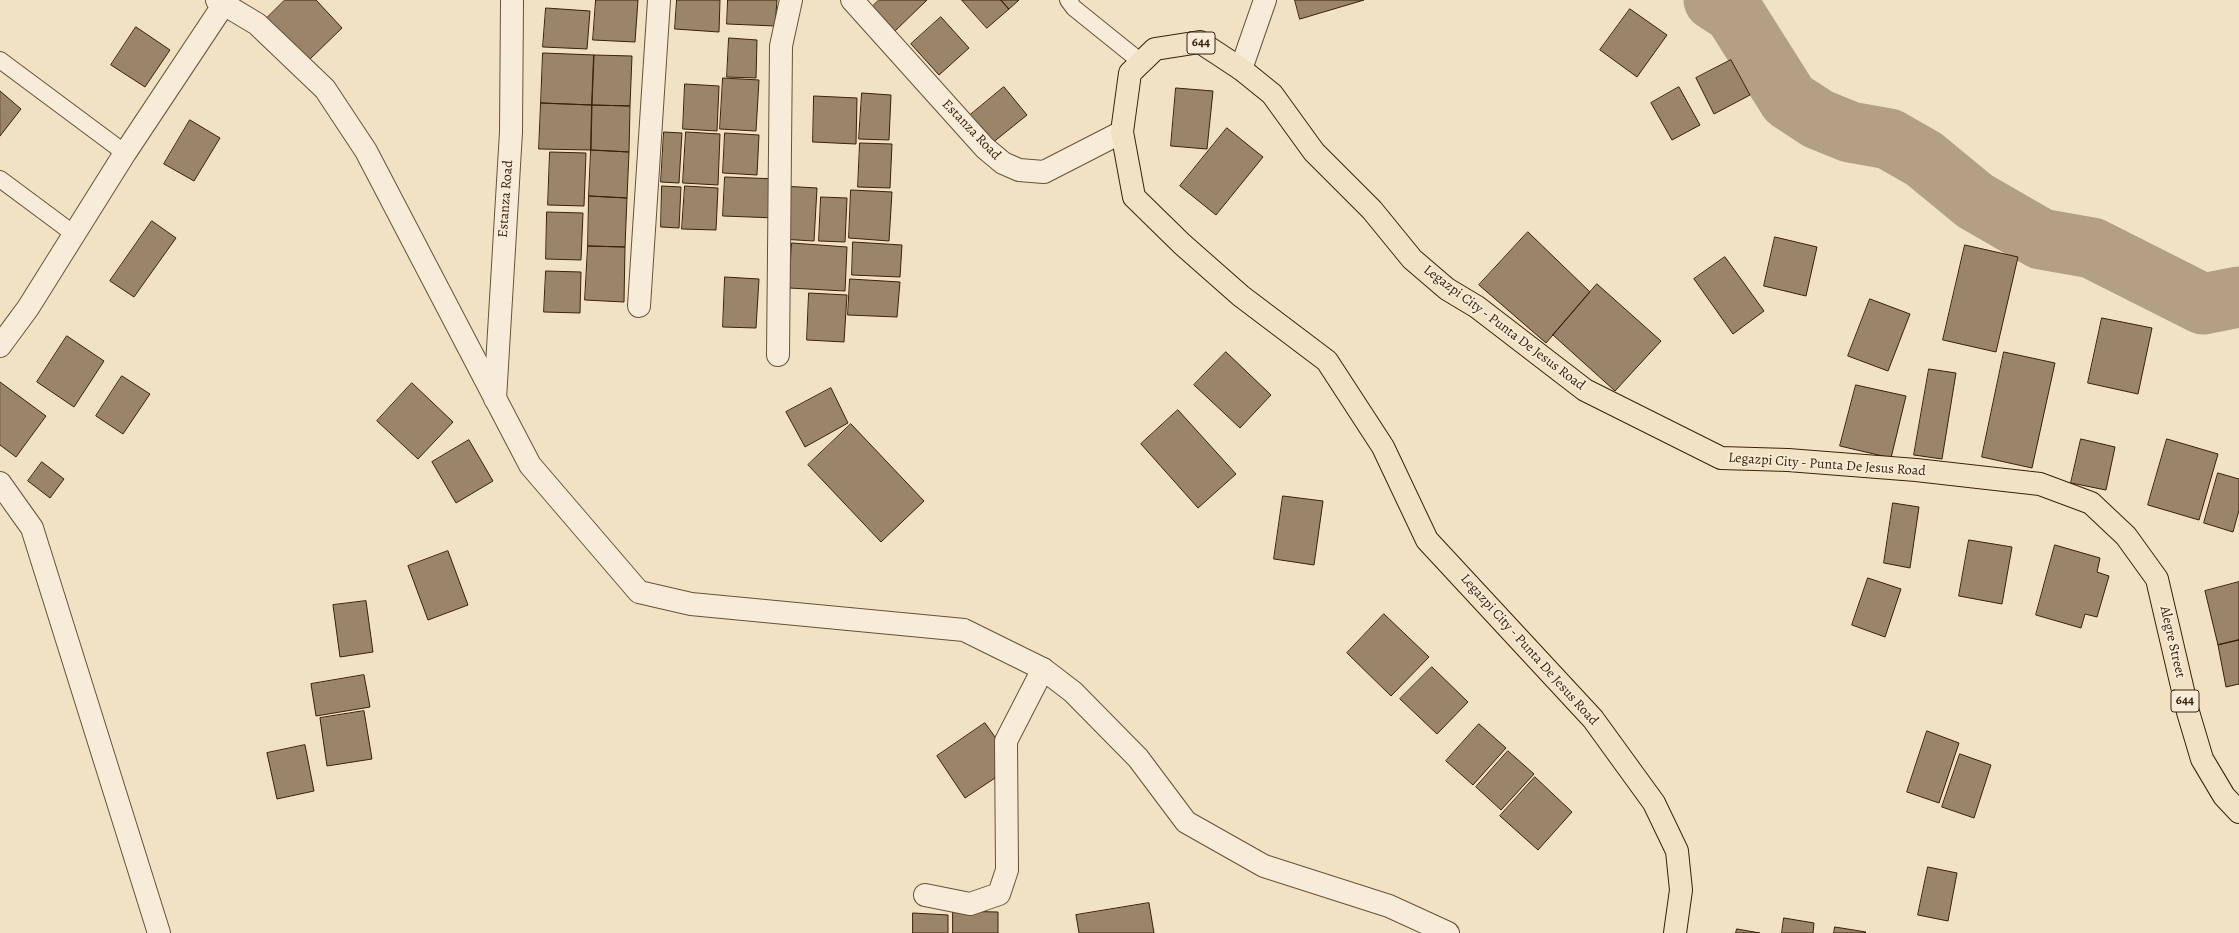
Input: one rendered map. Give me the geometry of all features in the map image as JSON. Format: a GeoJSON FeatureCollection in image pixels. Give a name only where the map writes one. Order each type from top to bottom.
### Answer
{"type":"FeatureCollection","features":[{"type":"Feature","properties":{"kind":"main road","name":"Legazpi City - Punta De Jesus Road"},"geometry":{"type":"LineString","coordinates":[[1675,933],[1681,890],[1677,850],[1654,803],[1593,718],[1427,540],[1384,447],[1327,362],[1241,296],[1182,244],[1134,197],[1122,132],[1130,73],[1155,49],[1200,42],[1241,69],[1272,94],[1314,152],[1372,210],[1412,259],[1447,289],[1483,312],[1585,390],[1721,458],[1788,460],[1916,470],[2040,484],[2091,503],[2126,536],[2157,579]]}},
{"type":"Feature","properties":{"kind":"main road","name":"Alegre Street"},"geometry":{"type":"LineString","coordinates":[[2157,579],[2188,712],[2202,759],[2224,796],[2239,812]]}},
{"type":"Feature","properties":{"kind":"street","name":"Estanza Road"},"geometry":{"type":"LineString","coordinates":[[495,399],[511,132],[512,0]]}},
{"type":"Feature","properties":{"kind":"street"},"geometry":{"type":"LineString","coordinates":[[639,306],[659,0]]}},
{"type":"Feature","properties":{"kind":"street"},"geometry":{"type":"LineString","coordinates":[[778,355],[781,46],[791,0]]}},
{"type":"Feature","properties":{"kind":"street","name":"Estanza Road"},"geometry":{"type":"LineString","coordinates":[[852,0],[984,148],[1003,163],[1019,170],[1044,172],[1122,132]]}},
{"type":"Feature","properties":{"kind":"street"},"geometry":{"type":"LineString","coordinates":[[1241,69],[1266,0]]}},
{"type":"Feature","properties":{"kind":"street"},"geometry":{"type":"LineString","coordinates":[[0,346],[28,308],[221,2],[257,24],[325,89],[366,151],[530,465],[638,592],[691,604],[964,630],[1043,669],[1073,692],[1138,758],[1186,822],[1264,866],[1389,906],[1448,933]]}},
{"type":"Feature","properties":{"kind":"street"},"geometry":{"type":"LineString","coordinates":[[0,483],[32,528],[159,933]]}},
{"type":"Feature","properties":{"kind":"street"},"geometry":{"type":"LineString","coordinates":[[925,895],[970,904],[999,894],[1007,870],[1006,741],[1043,669]]}},
{"type":"Feature","properties":{"kind":"lane"},"geometry":{"type":"LineString","coordinates":[[1068,0],[1074,8],[1142,62]]}},
{"type":"Feature","properties":{"kind":"lane"},"geometry":{"type":"LineString","coordinates":[[0,60],[125,153]]}},
{"type":"Feature","properties":{"kind":"lane"},"geometry":{"type":"LineString","coordinates":[[0,179],[74,234]]}},
{"type":"Feature","properties":{"kind":"building"},"geometry":{"type":"Polygon","coordinates":[[[285,0],[316,0],[342,28],[308,61],[267,18],[285,0]]]}},
{"type":"Feature","properties":{"kind":"building"},"geometry":{"type":"Polygon","coordinates":[[[596,0],[638,0],[635,42],[593,40],[596,0]]]}},
{"type":"Feature","properties":{"kind":"building"},"geometry":{"type":"Polygon","coordinates":[[[677,0],[720,0],[719,32],[675,29],[677,0]]]}},
{"type":"Feature","properties":{"kind":"building"},"geometry":{"type":"Polygon","coordinates":[[[728,0],[777,0],[775,26],[727,24],[728,0]]]}},
{"type":"Feature","properties":{"kind":"building"},"geometry":{"type":"Polygon","coordinates":[[[879,0],[927,0],[895,31],[872,7],[879,0]]]}},
{"type":"Feature","properties":{"kind":"building"},"geometry":{"type":"Polygon","coordinates":[[[962,0],[1001,0],[1009,9],[987,28],[962,0]]]}},
{"type":"Feature","properties":{"kind":"building"},"geometry":{"type":"Polygon","coordinates":[[[1001,0],[1019,0],[1009,9],[1001,0]]]}},
{"type":"Feature","properties":{"kind":"building"},"geometry":{"type":"Polygon","coordinates":[[[1295,0],[1364,0],[1300,19],[1295,0]]]}},
{"type":"Feature","properties":{"kind":"building"},"geometry":{"type":"Polygon","coordinates":[[[546,8],[590,11],[587,49],[543,47],[546,8]]]}},
{"type":"Feature","properties":{"kind":"building"},"geometry":{"type":"Polygon","coordinates":[[[1630,9],[1667,35],[1637,77],[1600,50],[1630,9]]]}},
{"type":"Feature","properties":{"kind":"building"},"geometry":{"type":"Polygon","coordinates":[[[941,17],[969,48],[939,75],[911,44],[941,17]]]}},
{"type":"Feature","properties":{"kind":"building"},"geometry":{"type":"Polygon","coordinates":[[[136,27],[170,50],[145,87],[111,65],[136,27]]]}},
{"type":"Feature","properties":{"kind":"building"},"geometry":{"type":"Polygon","coordinates":[[[729,38],[757,40],[756,78],[727,77],[729,38]]]}},
{"type":"Feature","properties":{"kind":"building"},"geometry":{"type":"Polygon","coordinates":[[[543,53],[594,55],[592,105],[541,103],[543,53]]]}},
{"type":"Feature","properties":{"kind":"building"},"geometry":{"type":"Polygon","coordinates":[[[594,55],[632,56],[630,106],[592,105],[594,55]]]}},
{"type":"Feature","properties":{"kind":"building"},"geometry":{"type":"Polygon","coordinates":[[[1731,60],[1750,95],[1714,114],[1696,78],[1731,60]]]}},
{"type":"Feature","properties":{"kind":"building"},"geometry":{"type":"Polygon","coordinates":[[[723,78],[759,80],[756,131],[720,129],[723,78]]]}},
{"type":"Feature","properties":{"kind":"building"},"geometry":{"type":"Polygon","coordinates":[[[685,84],[719,86],[717,131],[683,129],[685,84]]]}},
{"type":"Feature","properties":{"kind":"building"},"geometry":{"type":"Polygon","coordinates":[[[1004,87],[1027,115],[991,144],[969,116],[1004,87]]]}},
{"type":"Feature","properties":{"kind":"building"},"geometry":{"type":"Polygon","coordinates":[[[1679,87],[1700,125],[1672,140],[1651,103],[1679,87]]]}},
{"type":"Feature","properties":{"kind":"building"},"geometry":{"type":"Polygon","coordinates":[[[1176,88],[1213,91],[1207,149],[1171,146],[1176,88]]]}},
{"type":"Feature","properties":{"kind":"building"},"geometry":{"type":"Polygon","coordinates":[[[0,91],[21,109],[0,136],[0,91]]]}},
{"type":"Feature","properties":{"kind":"building"},"geometry":{"type":"Polygon","coordinates":[[[862,93],[891,95],[889,140],[859,139],[862,93]]]}},
{"type":"Feature","properties":{"kind":"building"},"geometry":{"type":"Polygon","coordinates":[[[814,96],[857,98],[856,144],[813,142],[814,96]]]}},
{"type":"Feature","properties":{"kind":"building"},"geometry":{"type":"Polygon","coordinates":[[[541,103],[592,105],[591,150],[539,149],[541,103]]]}},
{"type":"Feature","properties":{"kind":"building"},"geometry":{"type":"Polygon","coordinates":[[[592,105],[630,106],[629,152],[591,150],[592,105]]]}},
{"type":"Feature","properties":{"kind":"building"},"geometry":{"type":"Polygon","coordinates":[[[190,120],[220,138],[194,181],[164,164],[190,120]]]}},
{"type":"Feature","properties":{"kind":"building"},"geometry":{"type":"Polygon","coordinates":[[[1227,128],[1263,157],[1216,215],[1180,186],[1227,128]]]}},
{"type":"Feature","properties":{"kind":"building"},"geometry":{"type":"Polygon","coordinates":[[[664,132],[682,133],[679,183],[661,182],[664,132]]]}},
{"type":"Feature","properties":{"kind":"building"},"geometry":{"type":"Polygon","coordinates":[[[686,132],[720,134],[718,185],[683,183],[686,132]]]}},
{"type":"Feature","properties":{"kind":"building"},"geometry":{"type":"Polygon","coordinates":[[[725,133],[759,135],[757,175],[723,173],[725,133]]]}},
{"type":"Feature","properties":{"kind":"building"},"geometry":{"type":"Polygon","coordinates":[[[860,143],[892,144],[890,188],[858,187],[860,143]]]}},
{"type":"Feature","properties":{"kind":"building"},"geometry":{"type":"Polygon","coordinates":[[[591,150],[629,152],[627,198],[589,196],[591,150]]]}},
{"type":"Feature","properties":{"kind":"building"},"geometry":{"type":"Polygon","coordinates":[[[550,152],[586,153],[584,206],[548,205],[550,152]]]}},
{"type":"Feature","properties":{"kind":"building"},"geometry":{"type":"Polygon","coordinates":[[[725,177],[778,179],[776,218],[723,216],[725,177]]]}},
{"type":"Feature","properties":{"kind":"building"},"geometry":{"type":"Polygon","coordinates":[[[662,186],[681,187],[679,228],[661,227],[662,186]]]}},
{"type":"Feature","properties":{"kind":"building"},"geometry":{"type":"Polygon","coordinates":[[[685,186],[718,188],[716,230],[682,229],[685,186]]]}},
{"type":"Feature","properties":{"kind":"building"},"geometry":{"type":"Polygon","coordinates":[[[782,186],[817,188],[814,241],[780,239],[782,186]]]}},
{"type":"Feature","properties":{"kind":"building"},"geometry":{"type":"Polygon","coordinates":[[[851,190],[892,192],[889,241],[849,238],[851,190]]]}},
{"type":"Feature","properties":{"kind":"building"},"geometry":{"type":"Polygon","coordinates":[[[589,196],[627,198],[625,247],[588,246],[589,196]]]}},
{"type":"Feature","properties":{"kind":"building"},"geometry":{"type":"Polygon","coordinates":[[[821,197],[847,198],[845,242],[819,241],[821,197]]]}},
{"type":"Feature","properties":{"kind":"building"},"geometry":{"type":"Polygon","coordinates":[[[547,212],[583,213],[581,260],[546,259],[547,212]]]}},
{"type":"Feature","properties":{"kind":"building"},"geometry":{"type":"Polygon","coordinates":[[[152,221],[176,238],[134,297],[110,281],[152,221]]]}},
{"type":"Feature","properties":{"kind":"building"},"geometry":{"type":"Polygon","coordinates":[[[1528,232],[1590,292],[1546,343],[1479,285],[1528,232]]]}},
{"type":"Feature","properties":{"kind":"building"},"geometry":{"type":"Polygon","coordinates":[[[1775,237],[1817,247],[1806,296],[1764,286],[1775,237]]]}},
{"type":"Feature","properties":{"kind":"building"},"geometry":{"type":"Polygon","coordinates":[[[853,242],[902,245],[900,277],[852,275],[853,242]]]}},
{"type":"Feature","properties":{"kind":"building"},"geometry":{"type":"Polygon","coordinates":[[[792,243],[847,247],[845,291],[789,288],[792,243]]]}},
{"type":"Feature","properties":{"kind":"building"},"geometry":{"type":"Polygon","coordinates":[[[1965,245],[2018,257],[1996,352],[1943,340],[1965,245]]]}},
{"type":"Feature","properties":{"kind":"building"},"geometry":{"type":"Polygon","coordinates":[[[588,246],[625,247],[624,302],[585,300],[588,246]]]}},
{"type":"Feature","properties":{"kind":"building"},"geometry":{"type":"Polygon","coordinates":[[[1725,257],[1764,311],[1733,334],[1694,279],[1725,257]]]}},
{"type":"Feature","properties":{"kind":"building"},"geometry":{"type":"Polygon","coordinates":[[[546,271],[581,272],[580,313],[544,312],[546,271]]]}},
{"type":"Feature","properties":{"kind":"building"},"geometry":{"type":"Polygon","coordinates":[[[725,277],[759,279],[756,328],[723,327],[725,277]]]}},
{"type":"Feature","properties":{"kind":"building"},"geometry":{"type":"Polygon","coordinates":[[[850,279],[900,282],[897,317],[848,315],[850,279]]]}},
{"type":"Feature","properties":{"kind":"building"},"geometry":{"type":"Polygon","coordinates":[[[1597,284],[1661,341],[1615,391],[1553,335],[1597,284]]]}},
{"type":"Feature","properties":{"kind":"building"},"geometry":{"type":"Polygon","coordinates":[[[809,293],[847,295],[844,342],[807,340],[809,293]]]}},
{"type":"Feature","properties":{"kind":"building"},"geometry":{"type":"Polygon","coordinates":[[[1870,299],[1910,314],[1888,371],[1848,356],[1870,299]]]}},
{"type":"Feature","properties":{"kind":"building"},"geometry":{"type":"Polygon","coordinates":[[[2102,318],[2152,328],[2138,394],[2088,383],[2102,318]]]}},
{"type":"Feature","properties":{"kind":"building"},"geometry":{"type":"Polygon","coordinates":[[[67,336],[104,361],[74,407],[37,382],[67,336]]]}},
{"type":"Feature","properties":{"kind":"building"},"geometry":{"type":"Polygon","coordinates":[[[1226,352],[1271,395],[1240,428],[1194,385],[1226,352]]]}},
{"type":"Feature","properties":{"kind":"building"},"geometry":{"type":"Polygon","coordinates":[[[2004,352],[2055,363],[2032,468],[1982,457],[2004,352]]]}},
{"type":"Feature","properties":{"kind":"building"},"geometry":{"type":"Polygon","coordinates":[[[1929,369],[1956,373],[1942,459],[1914,455],[1929,369]]]}},
{"type":"Feature","properties":{"kind":"building"},"geometry":{"type":"Polygon","coordinates":[[[122,376],[150,394],[123,434],[96,416],[122,376]]]}},
{"type":"Feature","properties":{"kind":"building"},"geometry":{"type":"Polygon","coordinates":[[[0,382],[46,416],[16,457],[0,445],[0,382]]]}},
{"type":"Feature","properties":{"kind":"building"},"geometry":{"type":"Polygon","coordinates":[[[412,383],[453,422],[418,459],[377,421],[412,383]]]}},
{"type":"Feature","properties":{"kind":"building"},"geometry":{"type":"Polygon","coordinates":[[[1856,385],[1906,396],[1891,458],[1840,446],[1856,385]]]}},
{"type":"Feature","properties":{"kind":"building"},"geometry":{"type":"Polygon","coordinates":[[[831,388],[848,423],[805,447],[786,412],[831,388]]]}},
{"type":"Feature","properties":{"kind":"building"},"geometry":{"type":"Polygon","coordinates":[[[1178,410],[1236,474],[1198,508],[1141,444],[1178,410]]]}},
{"type":"Feature","properties":{"kind":"building"},"geometry":{"type":"Polygon","coordinates":[[[851,424],[924,501],[881,542],[808,465],[851,424]]]}},
{"type":"Feature","properties":{"kind":"building"},"geometry":{"type":"Polygon","coordinates":[[[2081,439],[2115,447],[2106,490],[2071,483],[2081,439]]]}},
{"type":"Feature","properties":{"kind":"building"},"geometry":{"type":"Polygon","coordinates":[[[2167,439],[2218,454],[2199,520],[2148,505],[2167,439]]]}},
{"type":"Feature","properties":{"kind":"building"},"geometry":{"type":"Polygon","coordinates":[[[469,440],[493,481],[456,503],[432,462],[469,440]]]}},
{"type":"Feature","properties":{"kind":"building"},"geometry":{"type":"Polygon","coordinates":[[[42,462],[64,479],[50,498],[28,481],[42,462]]]}},
{"type":"Feature","properties":{"kind":"building"},"geometry":{"type":"Polygon","coordinates":[[[2218,473],[2239,479],[2239,510],[2233,532],[2204,523],[2218,473]]]}},
{"type":"Feature","properties":{"kind":"building"},"geometry":{"type":"Polygon","coordinates":[[[1283,496],[1323,501],[1314,565],[1274,559],[1283,496]]]}},
{"type":"Feature","properties":{"kind":"building"},"geometry":{"type":"Polygon","coordinates":[[[1893,503],[1919,507],[1910,568],[1884,563],[1893,503]]]}},
{"type":"Feature","properties":{"kind":"building"},"geometry":{"type":"Polygon","coordinates":[[[1969,540],[2012,547],[2002,604],[1959,596],[1969,540]]]}},
{"type":"Feature","properties":{"kind":"building"},"geometry":{"type":"Polygon","coordinates":[[[2055,545],[2100,558],[2097,572],[2109,576],[2097,617],[2085,614],[2081,628],[2036,615],[2055,545]]]}},
{"type":"Feature","properties":{"kind":"building"},"geometry":{"type":"Polygon","coordinates":[[[448,551],[468,605],[428,620],[408,566],[448,551]]]}},
{"type":"Feature","properties":{"kind":"building"},"geometry":{"type":"Polygon","coordinates":[[[1868,578],[1901,589],[1885,637],[1852,625],[1868,578]]]}},
{"type":"Feature","properties":{"kind":"building"},"geometry":{"type":"Polygon","coordinates":[[[2239,582],[2239,640],[2218,645],[2205,591],[2239,582]]]}},
{"type":"Feature","properties":{"kind":"building"},"geometry":{"type":"Polygon","coordinates":[[[366,601],[373,652],[340,657],[333,605],[366,601]]]}},
{"type":"Feature","properties":{"kind":"building"},"geometry":{"type":"Polygon","coordinates":[[[1384,614],[1429,657],[1391,696],[1347,653],[1384,614]]]}},
{"type":"Feature","properties":{"kind":"building"},"geometry":{"type":"Polygon","coordinates":[[[2239,640],[2239,684],[2226,687],[2218,645],[2239,640]]]}},
{"type":"Feature","properties":{"kind":"building"},"geometry":{"type":"Polygon","coordinates":[[[1432,667],[1468,702],[1437,734],[1400,699],[1432,667]]]}},
{"type":"Feature","properties":{"kind":"building"},"geometry":{"type":"Polygon","coordinates":[[[364,675],[370,707],[316,716],[311,684],[364,675]]]}},
{"type":"Feature","properties":{"kind":"building"},"geometry":{"type":"Polygon","coordinates":[[[364,711],[372,759],[327,766],[320,718],[364,711]]]}},
{"type":"Feature","properties":{"kind":"building"},"geometry":{"type":"Polygon","coordinates":[[[985,723],[1000,744],[995,778],[965,798],[937,756],[985,723]]]}},
{"type":"Feature","properties":{"kind":"building"},"geometry":{"type":"Polygon","coordinates":[[[1479,724],[1506,748],[1473,785],[1446,761],[1479,724]]]}},
{"type":"Feature","properties":{"kind":"building"},"geometry":{"type":"Polygon","coordinates":[[[1927,731],[1959,743],[1939,803],[1907,792],[1927,731]]]}},
{"type":"Feature","properties":{"kind":"building"},"geometry":{"type":"Polygon","coordinates":[[[305,745],[314,791],[277,799],[267,753],[305,745]]]}},
{"type":"Feature","properties":{"kind":"building"},"geometry":{"type":"Polygon","coordinates":[[[1508,751],[1534,774],[1501,810],[1476,787],[1508,751]]]}},
{"type":"Feature","properties":{"kind":"building"},"geometry":{"type":"Polygon","coordinates":[[[1960,754],[1991,765],[1974,818],[1942,807],[1960,754]]]}},
{"type":"Feature","properties":{"kind":"building"},"geometry":{"type":"Polygon","coordinates":[[[1535,777],[1572,812],[1538,850],[1500,816],[1535,777]]]}},
{"type":"Feature","properties":{"kind":"building"},"geometry":{"type":"Polygon","coordinates":[[[1928,867],[1957,873],[1948,921],[1918,915],[1928,867]]]}},
{"type":"Feature","properties":{"kind":"building"},"geometry":{"type":"Polygon","coordinates":[[[1149,903],[1154,933],[1079,933],[1076,915],[1149,903]]]}},
{"type":"Feature","properties":{"kind":"building"},"geometry":{"type":"Polygon","coordinates":[[[953,911],[998,912],[998,933],[953,933],[953,911]]]}},
{"type":"Feature","properties":{"kind":"building"},"geometry":{"type":"Polygon","coordinates":[[[913,913],[948,915],[948,933],[913,933],[913,913]]]}},
{"type":"Feature","properties":{"kind":"building"},"geometry":{"type":"Polygon","coordinates":[[[1784,918],[1814,923],[1813,933],[1782,933],[1784,918]]]}},
{"type":"Feature","properties":{"kind":"building"},"geometry":{"type":"Polygon","coordinates":[[[1835,927],[1866,932],[1834,933],[1835,927]]]}},
{"type":"Feature","properties":{"kind":"building"},"geometry":{"type":"Polygon","coordinates":[[[1737,929],[1760,933],[1736,933],[1737,929]]]}},
{"type":"Feature","properties":{"kind":"waterway"},"geometry":{"type":"LineString","coordinates":[[1714,0],[1734,13],[1789,100],[1818,119],[1850,132],[1889,139],[1924,159],[1975,201],[2041,239],[2092,248],[2203,304],[2239,297]]}}]}
